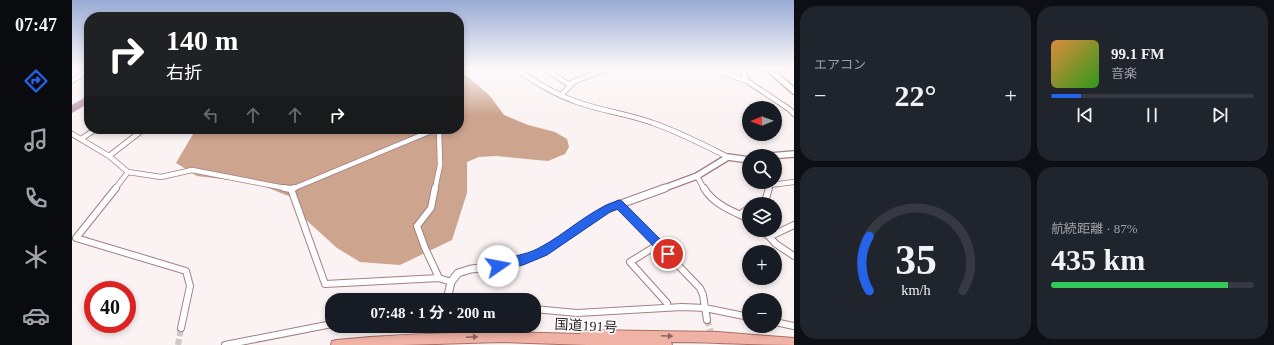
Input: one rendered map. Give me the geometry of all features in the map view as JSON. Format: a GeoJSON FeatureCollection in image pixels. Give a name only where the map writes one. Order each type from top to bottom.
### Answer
{"type":"FeatureCollection","features":[{"type":"Feature","properties":{"kind":"highway"},"geometry":{"type":"LineString","coordinates":[[516,337],[650,335],[726,338],[794,343]]}},
{"type":"Feature","properties":{"kind":"highway","name":"国道191号"},"geometry":{"type":"LineString","coordinates":[[336,345],[381,340],[516,337],[667,345]]}},
{"type":"Feature","properties":{"kind":"street"},"geometry":{"type":"LineString","coordinates":[[542,84],[561,95],[589,106],[641,119],[664,127],[728,157],[742,159]]}},
{"type":"Feature","properties":{"kind":"street"},"geometry":{"type":"LineString","coordinates":[[561,95],[572,84]]}},
{"type":"Feature","properties":{"kind":"street"},"geometry":{"type":"LineString","coordinates":[[752,84],[789,109],[794,114]]}},
{"type":"Feature","properties":{"kind":"street"},"geometry":{"type":"LineString","coordinates":[[786,84],[794,91]]}},
{"type":"Feature","properties":{"kind":"street"},"geometry":{"type":"LineString","coordinates":[[72,134],[110,156],[128,172],[161,178],[192,170],[291,189],[424,134]]}},
{"type":"Feature","properties":{"kind":"street"},"geometry":{"type":"LineString","coordinates":[[81,139],[88,134]]}},
{"type":"Feature","properties":{"kind":"street"},"geometry":{"type":"LineString","coordinates":[[110,156],[138,134]]}},
{"type":"Feature","properties":{"kind":"street"},"geometry":{"type":"LineString","coordinates":[[439,134],[440,165],[431,208],[417,226],[425,248],[439,278]]}},
{"type":"Feature","properties":{"kind":"street"},"geometry":{"type":"LineString","coordinates":[[782,155],[794,154]]}},
{"type":"Feature","properties":{"kind":"street"},"geometry":{"type":"LineString","coordinates":[[449,293],[451,282],[458,273],[471,269],[498,266],[523,260],[543,252],[607,209],[697,176],[728,157]]}},
{"type":"Feature","properties":{"kind":"street"},"geometry":{"type":"LineString","coordinates":[[128,172],[76,238],[186,271],[190,286],[181,328]]}},
{"type":"Feature","properties":{"kind":"street"},"geometry":{"type":"LineString","coordinates":[[697,176],[709,197],[721,205],[741,214]]}},
{"type":"Feature","properties":{"kind":"street"},"geometry":{"type":"LineString","coordinates":[[766,197],[770,185],[794,182]]}},
{"type":"Feature","properties":{"kind":"street"},"geometry":{"type":"LineString","coordinates":[[291,189],[325,284],[439,278],[451,282]]}},
{"type":"Feature","properties":{"kind":"street"},"geometry":{"type":"LineString","coordinates":[[619,204],[700,288],[703,295],[707,320]]}},
{"type":"Feature","properties":{"kind":"street"},"geometry":{"type":"LineString","coordinates":[[782,232],[794,225]]}},
{"type":"Feature","properties":{"kind":"street"},"geometry":{"type":"LineString","coordinates":[[769,237],[776,244],[794,256]]}},
{"type":"Feature","properties":{"kind":"street"},"geometry":{"type":"LineString","coordinates":[[659,244],[630,262],[667,303]]}},
{"type":"Feature","properties":{"kind":"street"},"geometry":{"type":"LineString","coordinates":[[541,310],[577,313],[662,307],[705,308],[742,316]]}},
{"type":"Feature","properties":{"kind":"street"},"geometry":{"type":"LineString","coordinates":[[782,323],[794,326]]}},
{"type":"Feature","properties":{"kind":"street"},"geometry":{"type":"LineString","coordinates":[[225,345],[325,325]]}},
{"type":"Feature","properties":{"kind":"shaded area"},"geometry":{"type":"Polygon","coordinates":[[[464,84],[476,84],[490,96],[504,115],[528,125],[555,132],[567,139],[569,147],[565,154],[548,161],[496,156],[479,157],[467,162],[467,193],[452,240],[400,265],[360,262],[337,248],[305,219],[291,197],[256,183],[197,176],[176,163],[193,134],[464,134],[464,84]]]}},
{"type":"Feature","properties":{"kind":"waterway"},"geometry":{"type":"LineString","coordinates":[[72,110],[84,102]]}},
{"type":"Feature","properties":{"kind":"tunnel"},"geometry":{"type":"LineString","coordinates":[[707,320],[715,345]]}},
{"type":"Feature","properties":{"kind":"tunnel"},"geometry":{"type":"LineString","coordinates":[[178,345],[181,328]]}},
{"type":"Feature","properties":{"kind":"tunnel"},"geometry":{"type":"LineString","coordinates":[[440,345],[441,333]]}},
{"type":"Feature","properties":{"kind":"route"},"geometry":{"type":"LineString","coordinates":[[498,266],[523,260],[543,252],[607,209],[619,204],[668,254]]}}]}
